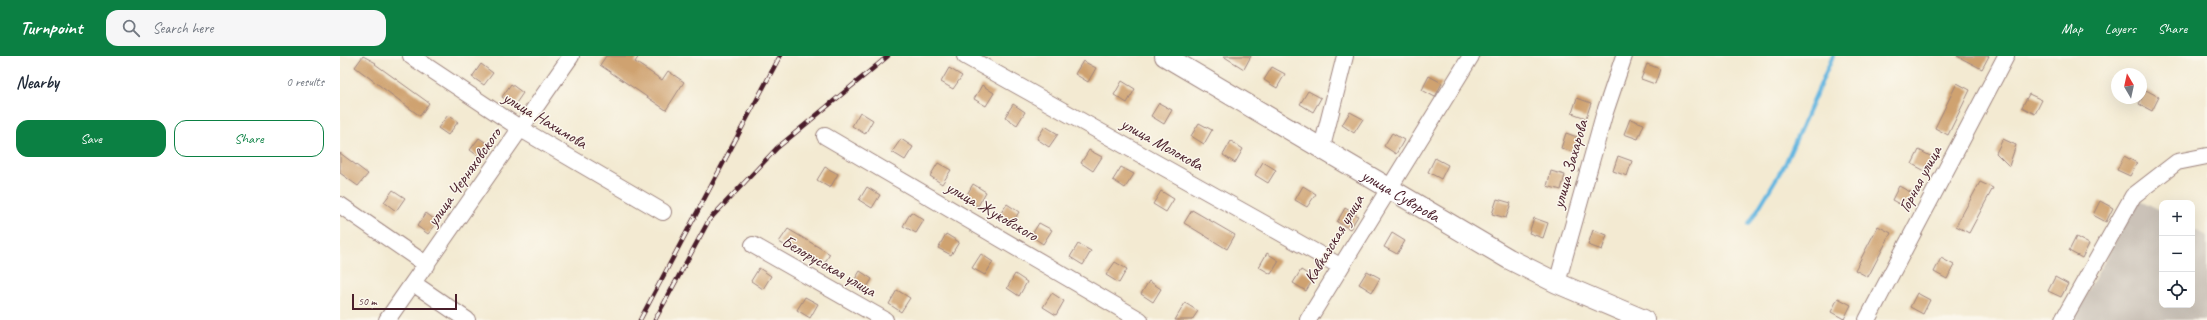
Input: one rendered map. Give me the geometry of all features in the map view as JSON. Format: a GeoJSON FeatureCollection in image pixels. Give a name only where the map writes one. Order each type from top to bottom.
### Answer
{"type":"FeatureCollection","features":[{"type":"Feature","properties":{"kind":"street","name":"улица Нахимова"},"geometry":{"type":"LineString","coordinates":[[411,56],[520,129],[663,212]]}},
{"type":"Feature","properties":{"kind":"street","name":"улица Черняховского"},"geometry":{"type":"LineString","coordinates":[[387,320],[572,56]]}},
{"type":"Feature","properties":{"kind":"street","name":"улица Молокова"},"geometry":{"type":"LineString","coordinates":[[965,56],[1340,266]]}},
{"type":"Feature","properties":{"kind":"street","name":"улица Суворова"},"geometry":{"type":"LineString","coordinates":[[1165,56],[1322,147],[1387,188],[1509,259],[1557,283],[1644,320]]}},
{"type":"Feature","properties":{"kind":"street"},"geometry":{"type":"LineString","coordinates":[[1322,147],[1345,56]]}},
{"type":"Feature","properties":{"kind":"street","name":"Кавказская улица"},"geometry":{"type":"LineString","coordinates":[[1308,320],[1387,188],[1446,98],[1471,56]]}},
{"type":"Feature","properties":{"kind":"street","name":"улица Захарова"},"geometry":{"type":"LineString","coordinates":[[1557,283],[1604,115],[1624,56]]}},
{"type":"Feature","properties":{"kind":"street","name":"Горная улица"},"geometry":{"type":"LineString","coordinates":[[1867,320],[2006,56]]}},
{"type":"Feature","properties":{"kind":"street","name":"улица Жуковского"},"geometry":{"type":"LineString","coordinates":[[825,136],[1140,320]]}},
{"type":"Feature","properties":{"kind":"street"},"geometry":{"type":"LineString","coordinates":[[2063,320],[2134,196],[2178,162],[2207,156]]}},
{"type":"Feature","properties":{"kind":"street"},"geometry":{"type":"LineString","coordinates":[[340,205],[427,265]]}},
{"type":"Feature","properties":{"kind":"street","name":"Белорусская улица"},"geometry":{"type":"LineString","coordinates":[[753,245],[885,320]]}},
{"type":"Feature","properties":{"kind":"street"},"geometry":{"type":"LineString","coordinates":[[413,283],[467,320]]}},
{"type":"Feature","properties":{"kind":"shaded area"},"geometry":{"type":"Polygon","coordinates":[[[2138,199],[2159,210],[2159,308],[2195,308],[2195,230],[2207,236],[2207,320],[2072,320],[2138,199]]]}},
{"type":"Feature","properties":{"kind":"building"},"geometry":{"type":"Polygon","coordinates":[[[363,56],[376,63],[375,64],[429,103],[420,116],[355,67],[363,56]]]}},
{"type":"Feature","properties":{"kind":"building"},"geometry":{"type":"Polygon","coordinates":[[[606,56],[639,56],[635,62],[662,80],[668,71],[684,82],[666,110],[600,65],[606,56]]]}},
{"type":"Feature","properties":{"kind":"building"},"geometry":{"type":"Polygon","coordinates":[[[1223,56],[1251,56],[1244,69],[1223,56]]]}},
{"type":"Feature","properties":{"kind":"building"},"geometry":{"type":"Polygon","coordinates":[[[1957,56],[1989,56],[1982,69],[1957,56]]]}},
{"type":"Feature","properties":{"kind":"building"},"geometry":{"type":"Polygon","coordinates":[[[1083,61],[1096,68],[1088,82],[1075,74],[1083,61]]]}},
{"type":"Feature","properties":{"kind":"building"},"geometry":{"type":"Polygon","coordinates":[[[481,64],[493,73],[484,85],[472,77],[481,64]]]}},
{"type":"Feature","properties":{"kind":"building"},"geometry":{"type":"Polygon","coordinates":[[[1647,64],[1660,69],[1655,84],[1641,79],[1647,64]]]}},
{"type":"Feature","properties":{"kind":"building"},"geometry":{"type":"Polygon","coordinates":[[[1272,67],[1285,74],[1277,88],[1264,80],[1272,67]]]}},
{"type":"Feature","properties":{"kind":"building"},"geometry":{"type":"Polygon","coordinates":[[[949,68],[962,76],[953,89],[941,82],[949,68]]]}},
{"type":"Feature","properties":{"kind":"building"},"geometry":{"type":"Polygon","coordinates":[[[1429,76],[1442,83],[1435,97],[1422,90],[1429,76]]]}},
{"type":"Feature","properties":{"kind":"building"},"geometry":{"type":"Polygon","coordinates":[[[1122,81],[1135,89],[1127,103],[1114,95],[1122,81]]]}},
{"type":"Feature","properties":{"kind":"building"},"geometry":{"type":"Polygon","coordinates":[[[1957,83],[1970,90],[1948,135],[1935,128],[1957,83]]]}},
{"type":"Feature","properties":{"kind":"building"},"geometry":{"type":"Polygon","coordinates":[[[511,84],[523,93],[514,106],[502,97],[511,84]]]}},
{"type":"Feature","properties":{"kind":"building"},"geometry":{"type":"Polygon","coordinates":[[[982,85],[994,93],[986,106],[974,99],[982,85]]]}},
{"type":"Feature","properties":{"kind":"building"},"geometry":{"type":"Polygon","coordinates":[[[1308,91],[1321,98],[1313,112],[1300,104],[1308,91]]]}},
{"type":"Feature","properties":{"kind":"building"},"geometry":{"type":"Polygon","coordinates":[[[2147,91],[2159,97],[2152,111],[2139,104],[2147,104],[2147,91]]]}},
{"type":"Feature","properties":{"kind":"building"},"geometry":{"type":"Polygon","coordinates":[[[2029,94],[2042,100],[2035,114],[2022,107],[2029,94]]]}},
{"type":"Feature","properties":{"kind":"building"},"geometry":{"type":"Polygon","coordinates":[[[1577,98],[1591,103],[1586,118],[1572,113],[1577,98]]]}},
{"type":"Feature","properties":{"kind":"building"},"geometry":{"type":"Polygon","coordinates":[[[1159,103],[1172,110],[1164,124],[1151,116],[1159,103]]]}},
{"type":"Feature","properties":{"kind":"building"},"geometry":{"type":"Polygon","coordinates":[[[1013,104],[1025,112],[1017,125],[1005,117],[1013,104]]]}},
{"type":"Feature","properties":{"kind":"building"},"geometry":{"type":"Polygon","coordinates":[[[860,112],[873,120],[865,134],[852,126],[860,112]]]}},
{"type":"Feature","properties":{"kind":"building"},"geometry":{"type":"Polygon","coordinates":[[[1350,112],[1363,119],[1354,133],[1342,125],[1350,112]]]}},
{"type":"Feature","properties":{"kind":"building"},"geometry":{"type":"Polygon","coordinates":[[[448,115],[458,122],[448,135],[438,128],[448,115]]]}},
{"type":"Feature","properties":{"kind":"building"},"geometry":{"type":"Polygon","coordinates":[[[1630,119],[1644,124],[1638,139],[1624,134],[1630,119]]]}},
{"type":"Feature","properties":{"kind":"building"},"geometry":{"type":"Polygon","coordinates":[[[1199,123],[1212,130],[1204,144],[1191,136],[1199,123]]]}},
{"type":"Feature","properties":{"kind":"building"},"geometry":{"type":"Polygon","coordinates":[[[1045,126],[1058,134],[1049,147],[1037,139],[1045,126]]]}},
{"type":"Feature","properties":{"kind":"building"},"geometry":{"type":"Polygon","coordinates":[[[1392,133],[1404,140],[1396,154],[1384,146],[1392,133]]]}},
{"type":"Feature","properties":{"kind":"building"},"geometry":{"type":"Polygon","coordinates":[[[1566,133],[1580,138],[1575,153],[1561,148],[1566,133]]]}},
{"type":"Feature","properties":{"kind":"building"},"geometry":{"type":"Polygon","coordinates":[[[479,138],[491,146],[482,159],[470,150],[479,138]]]}},
{"type":"Feature","properties":{"kind":"building"},"geometry":{"type":"Polygon","coordinates":[[[901,139],[913,147],[905,160],[892,152],[901,139]]]}},
{"type":"Feature","properties":{"kind":"building"},"geometry":{"type":"Polygon","coordinates":[[[2003,139],[2016,145],[2009,166],[1996,153],[2003,139]]]}},
{"type":"Feature","properties":{"kind":"building"},"geometry":{"type":"Polygon","coordinates":[[[1231,141],[1243,149],[1235,163],[1223,155],[1231,141]]]}},
{"type":"Feature","properties":{"kind":"building"},"geometry":{"type":"Polygon","coordinates":[[[1089,150],[1102,157],[1093,171],[1081,163],[1089,150]]]}},
{"type":"Feature","properties":{"kind":"building"},"geometry":{"type":"Polygon","coordinates":[[[1919,150],[1932,157],[1925,171],[1912,164],[1919,150]]]}},
{"type":"Feature","properties":{"kind":"building"},"geometry":{"type":"Polygon","coordinates":[[[340,153],[368,174],[358,186],[340,173],[340,153]]]}},
{"type":"Feature","properties":{"kind":"building"},"geometry":{"type":"Polygon","coordinates":[[[1618,156],[1632,161],[1627,176],[1613,171],[1618,156]]]}},
{"type":"Feature","properties":{"kind":"building"},"geometry":{"type":"Polygon","coordinates":[[[2124,156],[2137,163],[2130,176],[2117,170],[2124,156]]]}},
{"type":"Feature","properties":{"kind":"building"},"geometry":{"type":"Polygon","coordinates":[[[1435,158],[1448,165],[1441,179],[1428,172],[1435,158]]]}},
{"type":"Feature","properties":{"kind":"building"},"geometry":{"type":"Polygon","coordinates":[[[1263,162],[1276,170],[1268,183],[1255,175],[1263,162]]]}},
{"type":"Feature","properties":{"kind":"building"},"geometry":{"type":"Polygon","coordinates":[[[938,163],[951,170],[942,184],[930,176],[938,163]]]}},
{"type":"Feature","properties":{"kind":"building"},"geometry":{"type":"Polygon","coordinates":[[[825,167],[838,174],[830,188],[817,180],[825,167]]]}},
{"type":"Feature","properties":{"kind":"building"},"geometry":{"type":"Polygon","coordinates":[[[1121,167],[1134,174],[1125,188],[1113,180],[1121,167]]]}},
{"type":"Feature","properties":{"kind":"building"},"geometry":{"type":"Polygon","coordinates":[[[1551,171],[1565,175],[1561,190],[1547,186],[1551,171]]]}},
{"type":"Feature","properties":{"kind":"building"},"geometry":{"type":"Polygon","coordinates":[[[1980,182],[1993,188],[1969,233],[1956,226],[1980,182]]]}},
{"type":"Feature","properties":{"kind":"building"},"geometry":{"type":"Polygon","coordinates":[[[973,184],[986,192],[978,206],[965,198],[973,184]]]}},
{"type":"Feature","properties":{"kind":"building"},"geometry":{"type":"Polygon","coordinates":[[[1303,186],[1316,194],[1307,207],[1295,200],[1303,186]]]}},
{"type":"Feature","properties":{"kind":"building"},"geometry":{"type":"Polygon","coordinates":[[[1899,186],[1912,193],[1905,207],[1892,200],[1899,186]]]}},
{"type":"Feature","properties":{"kind":"building"},"geometry":{"type":"Polygon","coordinates":[[[867,187],[880,195],[872,208],[859,200],[867,187]]]}},
{"type":"Feature","properties":{"kind":"building"},"geometry":{"type":"Polygon","coordinates":[[[393,190],[405,198],[396,211],[384,202],[393,190]]]}},
{"type":"Feature","properties":{"kind":"building"},"geometry":{"type":"Polygon","coordinates":[[[1161,191],[1174,199],[1166,212],[1153,204],[1161,191]]]}},
{"type":"Feature","properties":{"kind":"building"},"geometry":{"type":"Polygon","coordinates":[[[1497,199],[1511,203],[1506,218],[1492,214],[1497,199]]]}},
{"type":"Feature","properties":{"kind":"building"},"geometry":{"type":"Polygon","coordinates":[[[2100,201],[2113,208],[2106,222],[2093,215],[2100,201]]]}},
{"type":"Feature","properties":{"kind":"building"},"geometry":{"type":"Polygon","coordinates":[[[1007,204],[1019,212],[1011,225],[998,217],[1007,204]]]}},
{"type":"Feature","properties":{"kind":"building"},"geometry":{"type":"Polygon","coordinates":[[[1345,208],[1358,216],[1350,229],[1337,222],[1345,208]]]}},
{"type":"Feature","properties":{"kind":"building"},"geometry":{"type":"Polygon","coordinates":[[[1192,210],[1235,235],[1227,249],[1184,223],[1192,210]]]}},
{"type":"Feature","properties":{"kind":"building"},"geometry":{"type":"Polygon","coordinates":[[[911,212],[924,220],[916,233],[903,226],[911,212]]]}},
{"type":"Feature","properties":{"kind":"building"},"geometry":{"type":"Polygon","coordinates":[[[426,213],[438,222],[428,234],[417,226],[426,213]]]}},
{"type":"Feature","properties":{"kind":"building"},"geometry":{"type":"Polygon","coordinates":[[[1534,218],[1548,223],[1543,238],[1529,233],[1534,218]]]}},
{"type":"Feature","properties":{"kind":"building"},"geometry":{"type":"Polygon","coordinates":[[[1039,223],[1052,230],[1043,244],[1031,236],[1039,223]]]}},
{"type":"Feature","properties":{"kind":"building"},"geometry":{"type":"Polygon","coordinates":[[[1878,226],[1891,233],[1868,277],[1855,270],[1878,226]]]}},
{"type":"Feature","properties":{"kind":"building"},"geometry":{"type":"Polygon","coordinates":[[[788,229],[830,254],[822,267],[779,242],[788,229]]]}},
{"type":"Feature","properties":{"kind":"building"},"geometry":{"type":"Polygon","coordinates":[[[1593,230],[1607,235],[1602,250],[1588,245],[1593,230]]]}},
{"type":"Feature","properties":{"kind":"building"},"geometry":{"type":"Polygon","coordinates":[[[1392,233],[1405,241],[1397,254],[1384,247],[1392,233]]]}},
{"type":"Feature","properties":{"kind":"building"},"geometry":{"type":"Polygon","coordinates":[[[946,234],[959,242],[951,255],[938,248],[946,234]]]}},
{"type":"Feature","properties":{"kind":"building"},"geometry":{"type":"Polygon","coordinates":[[[2076,237],[2089,244],[2082,258],[2069,251],[2076,237]]]}},
{"type":"Feature","properties":{"kind":"building"},"geometry":{"type":"Polygon","coordinates":[[[1078,244],[1091,251],[1083,265],[1070,257],[1078,244]]]}},
{"type":"Feature","properties":{"kind":"building"},"geometry":{"type":"Polygon","coordinates":[[[1267,253],[1279,261],[1271,274],[1259,267],[1267,253]]]}},
{"type":"Feature","properties":{"kind":"building"},"geometry":{"type":"Polygon","coordinates":[[[981,254],[993,262],[985,275],[972,268],[981,254]]]}},
{"type":"Feature","properties":{"kind":"building"},"geometry":{"type":"Polygon","coordinates":[[[1941,258],[1954,265],[1947,279],[1934,272],[1941,258]]]}},
{"type":"Feature","properties":{"kind":"building"},"geometry":{"type":"Polygon","coordinates":[[[1115,262],[1127,269],[1119,283],[1106,275],[1115,262]]]}},
{"type":"Feature","properties":{"kind":"building"},"geometry":{"type":"Polygon","coordinates":[[[759,268],[771,276],[763,289],[751,281],[759,268]]]}},
{"type":"Feature","properties":{"kind":"building"},"geometry":{"type":"Polygon","coordinates":[[[1301,270],[1314,278],[1306,291],[1293,283],[1301,270]]]}},
{"type":"Feature","properties":{"kind":"building"},"geometry":{"type":"Polygon","coordinates":[[[860,271],[872,279],[864,292],[852,284],[860,271]]]}},
{"type":"Feature","properties":{"kind":"building"},"geometry":{"type":"Polygon","coordinates":[[[1367,271],[1380,278],[1372,292],[1359,284],[1367,271]]]}},
{"type":"Feature","properties":{"kind":"building"},"geometry":{"type":"Polygon","coordinates":[[[1015,274],[1027,282],[1019,296],[1007,288],[1015,274]]]}},
{"type":"Feature","properties":{"kind":"building"},"geometry":{"type":"Polygon","coordinates":[[[2055,277],[2068,284],[2061,297],[2048,291],[2055,277]]]}},
{"type":"Feature","properties":{"kind":"building"},"geometry":{"type":"Polygon","coordinates":[[[1149,281],[1161,289],[1153,302],[1141,294],[1149,281]]]}},
{"type":"Feature","properties":{"kind":"building"},"geometry":{"type":"Polygon","coordinates":[[[897,290],[910,298],[901,312],[889,304],[897,290]]]}},
{"type":"Feature","properties":{"kind":"building"},"geometry":{"type":"Polygon","coordinates":[[[1052,293],[1064,301],[1056,315],[1043,307],[1052,293]]]}},
{"type":"Feature","properties":{"kind":"building"},"geometry":{"type":"Polygon","coordinates":[[[1917,293],[1930,300],[1923,314],[1910,307],[1917,293]]]}},
{"type":"Feature","properties":{"kind":"building"},"geometry":{"type":"Polygon","coordinates":[[[805,297],[818,304],[810,318],[797,310],[805,297]]]}},
{"type":"Feature","properties":{"kind":"building"},"geometry":{"type":"Polygon","coordinates":[[[1838,298],[1851,305],[1844,319],[1831,312],[1838,298]]]}},
{"type":"Feature","properties":{"kind":"building"},"geometry":{"type":"Polygon","coordinates":[[[1185,303],[1198,311],[1192,320],[1175,320],[1185,303]]]}},
{"type":"Feature","properties":{"kind":"waterway"},"geometry":{"type":"LineString","coordinates":[[1749,224],[1785,164],[1833,56]]}},
{"type":"Feature","properties":{"kind":"railway"},"geometry":{"type":"LineString","coordinates":[[640,320],[780,56]]}},
{"type":"Feature","properties":{"kind":"railway"},"geometry":{"type":"LineString","coordinates":[[655,320],[709,220],[777,148],[888,56]]}}]}
